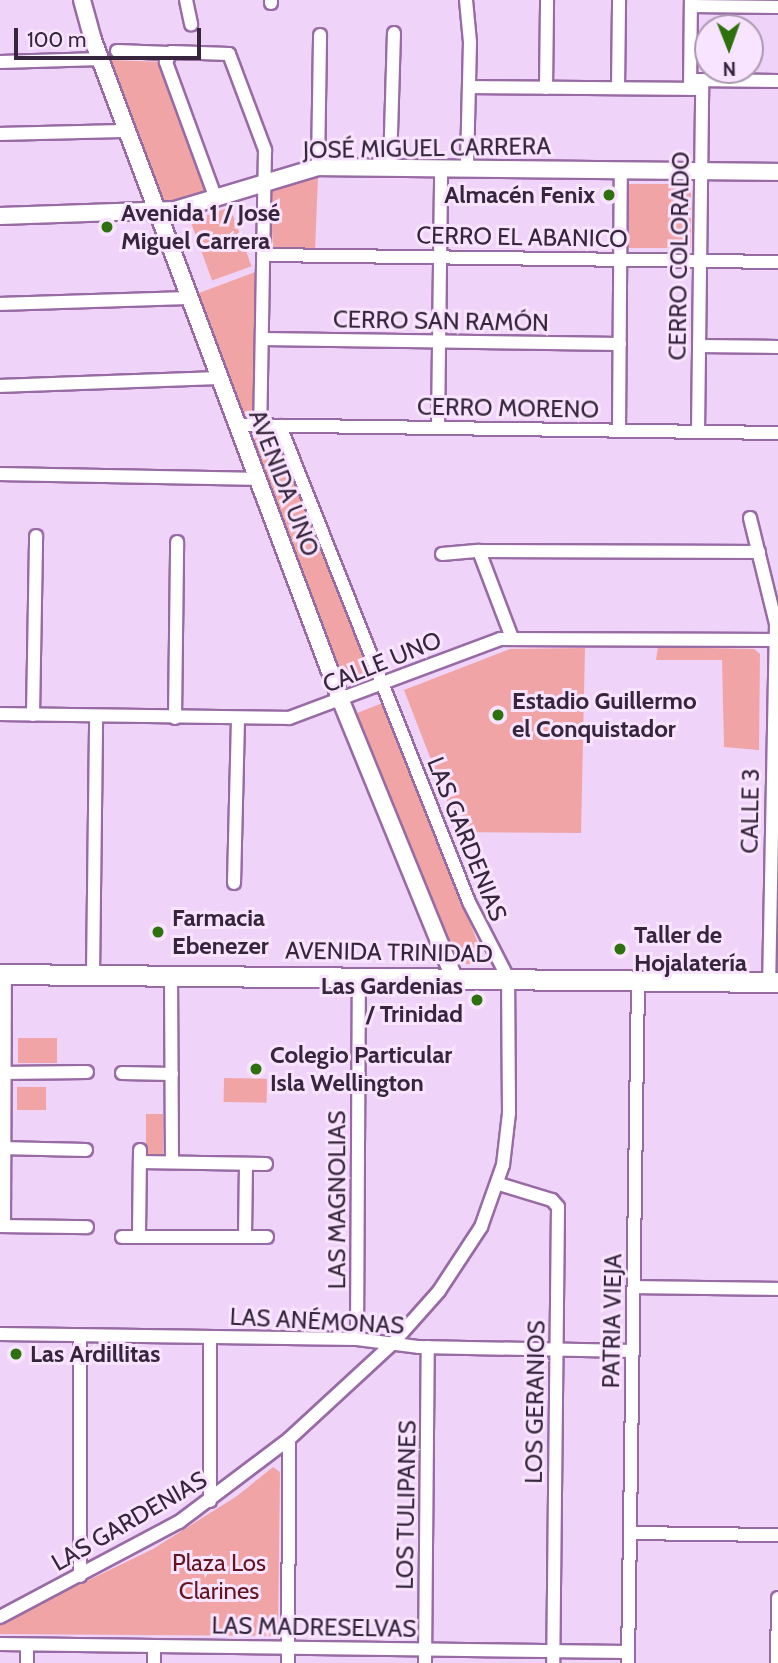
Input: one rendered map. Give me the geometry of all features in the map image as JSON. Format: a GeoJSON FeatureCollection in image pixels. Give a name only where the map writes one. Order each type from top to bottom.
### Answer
{"type":"FeatureCollection","features":[{"type":"Feature","properties":{"kind":"main road","name":"AVENIDA TRINIDAD"},"geometry":{"type":"LineString","coordinates":[[3,974],[773,982]]}},
{"type":"Feature","properties":{"kind":"street","name":"AVENIDA UNO"},"geometry":{"type":"LineString","coordinates":[[82,0],[127,131],[341,701],[454,978]]}},
{"type":"Feature","properties":{"kind":"street"},"geometry":{"type":"LineString","coordinates":[[186,0],[191,24]]}},
{"type":"Feature","properties":{"kind":"street"},"geometry":{"type":"LineString","coordinates":[[466,0],[469,87],[467,168]]}},
{"type":"Feature","properties":{"kind":"street"},"geometry":{"type":"LineString","coordinates":[[546,88],[547,0]]}},
{"type":"Feature","properties":{"kind":"street"},"geometry":{"type":"LineString","coordinates":[[618,88],[619,0]]}},
{"type":"Feature","properties":{"kind":"street"},"geometry":{"type":"LineString","coordinates":[[691,3],[778,7]]}},
{"type":"Feature","properties":{"kind":"street","name":"CERRO COLORADO"},"geometry":{"type":"LineString","coordinates":[[691,3],[694,52]]}},
{"type":"Feature","properties":{"kind":"street"},"geometry":{"type":"LineString","coordinates":[[390,167],[394,33]]}},
{"type":"Feature","properties":{"kind":"street"},"geometry":{"type":"LineString","coordinates":[[318,167],[320,34]]}},
{"type":"Feature","properties":{"kind":"street"},"geometry":{"type":"LineString","coordinates":[[117,51],[229,54],[265,150],[260,425]]}},
{"type":"Feature","properties":{"kind":"street"},"geometry":{"type":"LineString","coordinates":[[168,54],[216,200]]}},
{"type":"Feature","properties":{"kind":"street"},"geometry":{"type":"LineString","coordinates":[[0,62],[101,60]]}},
{"type":"Feature","properties":{"kind":"street"},"geometry":{"type":"LineString","coordinates":[[469,87],[618,88],[696,84]]}},
{"type":"Feature","properties":{"kind":"street","name":"CERRO COLORADO"},"geometry":{"type":"LineString","coordinates":[[696,84],[702,171],[698,432]]}},
{"type":"Feature","properties":{"kind":"street"},"geometry":{"type":"LineString","coordinates":[[0,134],[127,131]]}},
{"type":"Feature","properties":{"kind":"street","name":"JOSÉ MIGUEL CARRERA"},"geometry":{"type":"LineString","coordinates":[[0,216],[157,212],[216,200],[265,180],[318,167],[778,172]]}},
{"type":"Feature","properties":{"kind":"street"},"geometry":{"type":"LineString","coordinates":[[438,428],[441,168]]}},
{"type":"Feature","properties":{"kind":"street"},"geometry":{"type":"LineString","coordinates":[[619,431],[621,170]]}},
{"type":"Feature","properties":{"kind":"street","name":"CERRO EL ABANICO"},"geometry":{"type":"LineString","coordinates":[[264,255],[778,262]]}},
{"type":"Feature","properties":{"kind":"street"},"geometry":{"type":"LineString","coordinates":[[0,304],[190,298]]}},
{"type":"Feature","properties":{"kind":"street","name":"CERRO SAN RAMÓN"},"geometry":{"type":"LineString","coordinates":[[262,339],[620,344]]}},
{"type":"Feature","properties":{"kind":"street"},"geometry":{"type":"LineString","coordinates":[[699,346],[778,347]]}},
{"type":"Feature","properties":{"kind":"street"},"geometry":{"type":"LineString","coordinates":[[0,386],[220,378]]}},
{"type":"Feature","properties":{"kind":"street","name":"CERRO MORENO"},"geometry":{"type":"LineString","coordinates":[[238,425],[778,433]]}},
{"type":"Feature","properties":{"kind":"street","name":"LAS GARDENIAS"},"geometry":{"type":"LineString","coordinates":[[0,1617],[79,1576],[210,1501],[289,1438],[392,1344],[457,1266],[484,1220],[499,1185],[509,1113],[508,978],[478,924],[280,426]]}},
{"type":"Feature","properties":{"kind":"street"},"geometry":{"type":"LineString","coordinates":[[0,474],[258,479]]}},
{"type":"Feature","properties":{"kind":"street","name":"CALLE 3"},"geometry":{"type":"LineString","coordinates":[[750,518],[775,615],[773,982]]}},
{"type":"Feature","properties":{"kind":"street"},"geometry":{"type":"LineString","coordinates":[[33,715],[36,536]]}},
{"type":"Feature","properties":{"kind":"street"},"geometry":{"type":"LineString","coordinates":[[175,718],[177,542]]}},
{"type":"Feature","properties":{"kind":"street"},"geometry":{"type":"LineString","coordinates":[[442,554],[479,551],[759,552]]}},
{"type":"Feature","properties":{"kind":"street"},"geometry":{"type":"LineString","coordinates":[[479,551],[512,638]]}},
{"type":"Feature","properties":{"kind":"street","name":"CALLE UNO"},"geometry":{"type":"LineString","coordinates":[[0,714],[289,718],[341,701],[490,642],[512,638],[776,640]]}},
{"type":"Feature","properties":{"kind":"street"},"geometry":{"type":"LineString","coordinates":[[93,974],[96,716]]}},
{"type":"Feature","properties":{"kind":"street"},"geometry":{"type":"LineString","coordinates":[[234,883],[238,718]]}},
{"type":"Feature","properties":{"kind":"street"},"geometry":{"type":"LineString","coordinates":[[3,974],[2,1226],[87,1227]]}},
{"type":"Feature","properties":{"kind":"street"},"geometry":{"type":"LineString","coordinates":[[171,975],[172,1163]]}},
{"type":"Feature","properties":{"kind":"street","name":"LAS MAGNOLIAS"},"geometry":{"type":"LineString","coordinates":[[359,976],[360,1340]]}},
{"type":"Feature","properties":{"kind":"street","name":"PATRIA VIEJA"},"geometry":{"type":"LineString","coordinates":[[628,1658],[638,980]]}},
{"type":"Feature","properties":{"kind":"street"},"geometry":{"type":"LineString","coordinates":[[2,1073],[87,1072]]}},
{"type":"Feature","properties":{"kind":"street"},"geometry":{"type":"LineString","coordinates":[[122,1073],[172,1074]]}},
{"type":"Feature","properties":{"kind":"street"},"geometry":{"type":"LineString","coordinates":[[2,1148],[86,1150]]}},
{"type":"Feature","properties":{"kind":"street"},"geometry":{"type":"LineString","coordinates":[[139,1234],[140,1156],[172,1163],[266,1164]]}},
{"type":"Feature","properties":{"kind":"street"},"geometry":{"type":"LineString","coordinates":[[245,1236],[246,1164]]}},
{"type":"Feature","properties":{"kind":"street","name":"LOS GERANIOS"},"geometry":{"type":"LineString","coordinates":[[499,1185],[552,1200],[558,1207],[553,1657]]}},
{"type":"Feature","properties":{"kind":"street"},"geometry":{"type":"LineString","coordinates":[[122,1237],[139,1234],[267,1237]]}},
{"type":"Feature","properties":{"kind":"street"},"geometry":{"type":"LineString","coordinates":[[634,1287],[778,1289]]}},
{"type":"Feature","properties":{"kind":"street","name":"LAS ANÉMONAS"},"geometry":{"type":"LineString","coordinates":[[0,1334],[360,1340],[428,1347],[633,1351]]}},
{"type":"Feature","properties":{"kind":"street"},"geometry":{"type":"LineString","coordinates":[[79,1576],[80,1336]]}},
{"type":"Feature","properties":{"kind":"street"},"geometry":{"type":"LineString","coordinates":[[210,1337],[210,1501]]}},
{"type":"Feature","properties":{"kind":"street"},"geometry":{"type":"LineString","coordinates":[[360,1340],[367,1367]]}},
{"type":"Feature","properties":{"kind":"street","name":"LOS TULIPANES"},"geometry":{"type":"LineString","coordinates":[[425,1656],[428,1347]]}},
{"type":"Feature","properties":{"kind":"street"},"geometry":{"type":"LineString","coordinates":[[288,1663],[289,1438]]}},
{"type":"Feature","properties":{"kind":"street"},"geometry":{"type":"LineString","coordinates":[[630,1533],[778,1535]]}},
{"type":"Feature","properties":{"kind":"street"},"geometry":{"type":"LineString","coordinates":[[777,1663],[778,1598]]}},
{"type":"Feature","properties":{"kind":"street","name":"LAS MADRESELVAS"},"geometry":{"type":"LineString","coordinates":[[0,1644],[288,1648],[425,1656],[628,1658]]}},
{"type":"Feature","properties":{"kind":"street"},"geometry":{"type":"LineString","coordinates":[[27,1645],[27,1663]]}},
{"type":"Feature","properties":{"kind":"street"},"geometry":{"type":"LineString","coordinates":[[154,1646],[154,1663]]}},
{"type":"Feature","properties":{"kind":"green space"},"geometry":{"type":"Polygon","coordinates":[[[111,60],[163,62],[210,191],[165,204],[111,60]]]}},
{"type":"Feature","properties":{"kind":"green space"},"geometry":{"type":"Polygon","coordinates":[[[318,177],[315,251],[273,250],[270,192],[318,177]]]}},
{"type":"Feature","properties":{"kind":"green space"},"geometry":{"type":"Polygon","coordinates":[[[629,184],[691,184],[691,248],[629,248],[629,184]]]}},
{"type":"Feature","properties":{"kind":"green space"},"geometry":{"type":"Polygon","coordinates":[[[230,207],[252,266],[212,281],[191,221],[230,207]]]}},
{"type":"Feature","properties":{"kind":"green space"},"geometry":{"type":"Polygon","coordinates":[[[258,271],[256,414],[240,415],[199,293],[258,271]]]}},
{"type":"Feature","properties":{"kind":"green space"},"geometry":{"type":"Polygon","coordinates":[[[280,438],[372,676],[340,685],[250,439],[280,438]]]}},
{"type":"Feature","properties":{"kind":"green space"},"geometry":{"type":"Polygon","coordinates":[[[658,647],[754,649],[760,654],[759,750],[724,747],[722,660],[656,660],[658,647]]]}},
{"type":"Feature","properties":{"kind":"green space","name":"Estadio Guillermo el Conquistador"},"geometry":{"type":"Polygon","coordinates":[[[585,648],[581,833],[459,832],[404,690],[510,649],[585,648]]]}},
{"type":"Feature","properties":{"kind":"green space"},"geometry":{"type":"Polygon","coordinates":[[[385,702],[486,964],[455,964],[352,715],[385,702]]]}},
{"type":"Feature","properties":{"kind":"green space"},"geometry":{"type":"Polygon","coordinates":[[[18,1038],[57,1038],[57,1063],[18,1063],[18,1038]]]}},
{"type":"Feature","properties":{"kind":"green space"},"geometry":{"type":"Polygon","coordinates":[[[224,1078],[267,1079],[267,1103],[224,1102],[224,1078]]]}},
{"type":"Feature","properties":{"kind":"green space"},"geometry":{"type":"Polygon","coordinates":[[[17,1087],[46,1087],[46,1110],[17,1110],[17,1087]]]}},
{"type":"Feature","properties":{"kind":"green space"},"geometry":{"type":"Polygon","coordinates":[[[146,1114],[163,1114],[163,1160],[146,1160],[146,1114]]]}},
{"type":"Feature","properties":{"kind":"green space","name":"Plaza Los Clarines"},"geometry":{"type":"Polygon","coordinates":[[[273,1467],[280,1472],[278,1636],[0,1634],[0,1623],[153,1549],[237,1496],[273,1467]]]}},
{"type":"Feature","properties":{"kind":"place","name":"Almacén Fenix"},"geometry":{"type":"Point","coordinates":[609,195]}},
{"type":"Feature","properties":{"kind":"place","name":"Avenida 1 / José Miguel Carrera"},"geometry":{"type":"Point","coordinates":[107,227]}},
{"type":"Feature","properties":{"kind":"place","name":"Estadio Guillermo el Conquistador"},"geometry":{"type":"Point","coordinates":[498,715]}},
{"type":"Feature","properties":{"kind":"place","name":"Farmacia Ebenezer"},"geometry":{"type":"Point","coordinates":[158,932]}},
{"type":"Feature","properties":{"kind":"place","name":"Taller de Hojalatería"},"geometry":{"type":"Point","coordinates":[620,949]}},
{"type":"Feature","properties":{"kind":"place","name":"Las Gardenias / Trinidad"},"geometry":{"type":"Point","coordinates":[477,1000]}},
{"type":"Feature","properties":{"kind":"place","name":"Colegio Particular Isla Wellington"},"geometry":{"type":"Point","coordinates":[256,1069]}},
{"type":"Feature","properties":{"kind":"place","name":"Las Ardillitas"},"geometry":{"type":"Point","coordinates":[16,1354]}}]}
